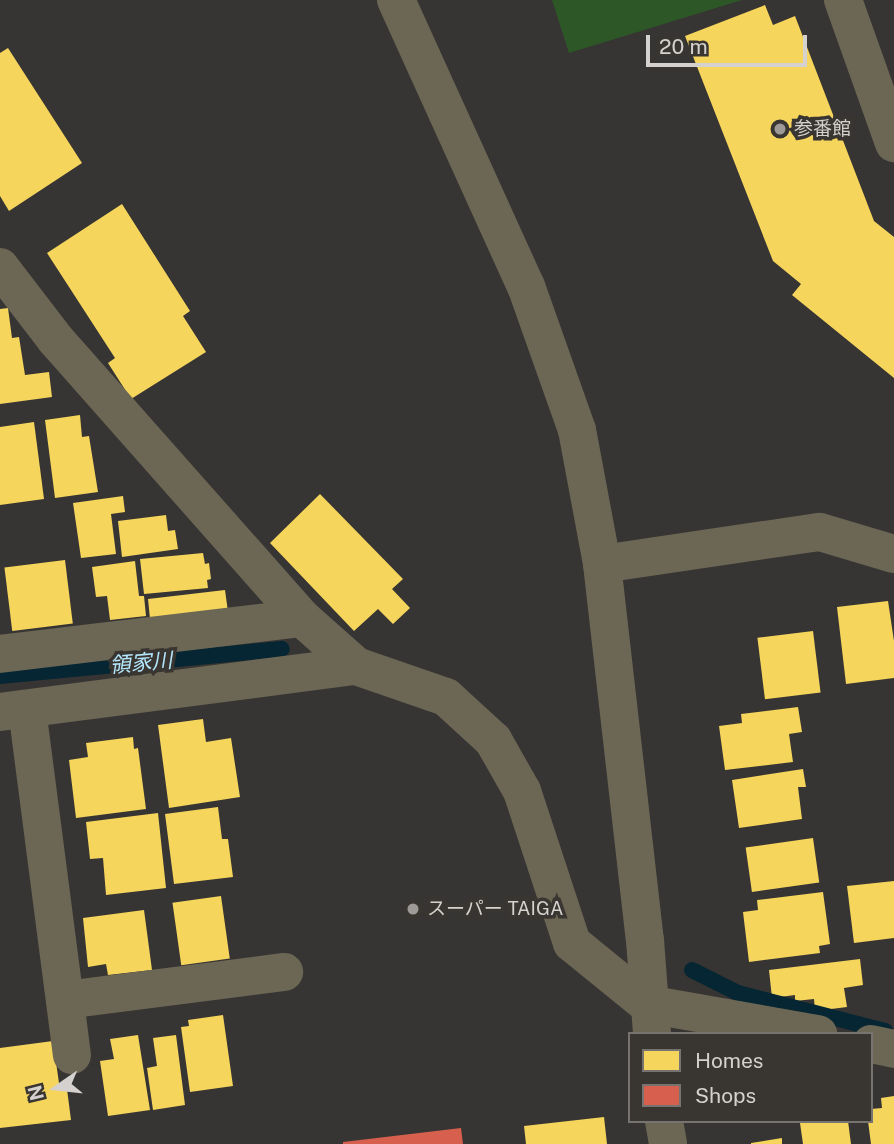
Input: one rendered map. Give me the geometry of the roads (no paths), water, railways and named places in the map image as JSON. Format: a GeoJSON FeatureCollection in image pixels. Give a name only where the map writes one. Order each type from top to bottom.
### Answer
{"type":"FeatureCollection","features":[{"type":"Feature","properties":{"kind":"street"},"geometry":{"type":"LineString","coordinates":[[396,0],[526,286],[577,430],[602,564],[645,940],[649,1019]]}},
{"type":"Feature","properties":{"kind":"street"},"geometry":{"type":"LineString","coordinates":[[843,0],[894,143]]}},
{"type":"Feature","properties":{"kind":"street"},"geometry":{"type":"LineString","coordinates":[[0,267],[56,340],[302,618],[356,666],[446,697],[494,740],[522,791],[572,943],[649,1019],[795,1032]]}},
{"type":"Feature","properties":{"kind":"street"},"geometry":{"type":"LineString","coordinates":[[602,564],[820,532],[894,554]]}},
{"type":"Feature","properties":{"kind":"street"},"geometry":{"type":"LineString","coordinates":[[0,654],[302,618]]}},
{"type":"Feature","properties":{"kind":"street"},"geometry":{"type":"LineString","coordinates":[[72,1055],[65,1000],[13,710],[356,666]]}},
{"type":"Feature","properties":{"kind":"street"},"geometry":{"type":"LineString","coordinates":[[65,1000],[284,972]]}},
{"type":"Feature","properties":{"kind":"street"},"geometry":{"type":"LineString","coordinates":[[873,1044],[894,1049]]}},
{"type":"Feature","properties":{"kind":"street"},"geometry":{"type":"LineString","coordinates":[[664,1123],[668,1144]]}},
{"type":"Feature","properties":{"kind":"waterway","name":"領家川"},"geometry":{"type":"LineString","coordinates":[[0,676],[282,649]]}},
{"type":"Feature","properties":{"kind":"waterway"},"geometry":{"type":"LineString","coordinates":[[692,970],[738,993],[885,1031]]}},
{"type":"Feature","properties":{"kind":"place","name":"参番館"},"geometry":{"type":"Point","coordinates":[780,129]}},
{"type":"Feature","properties":{"kind":"place","name":"スーパー TAIGA"},"geometry":{"type":"Point","coordinates":[413,909]}}]}
